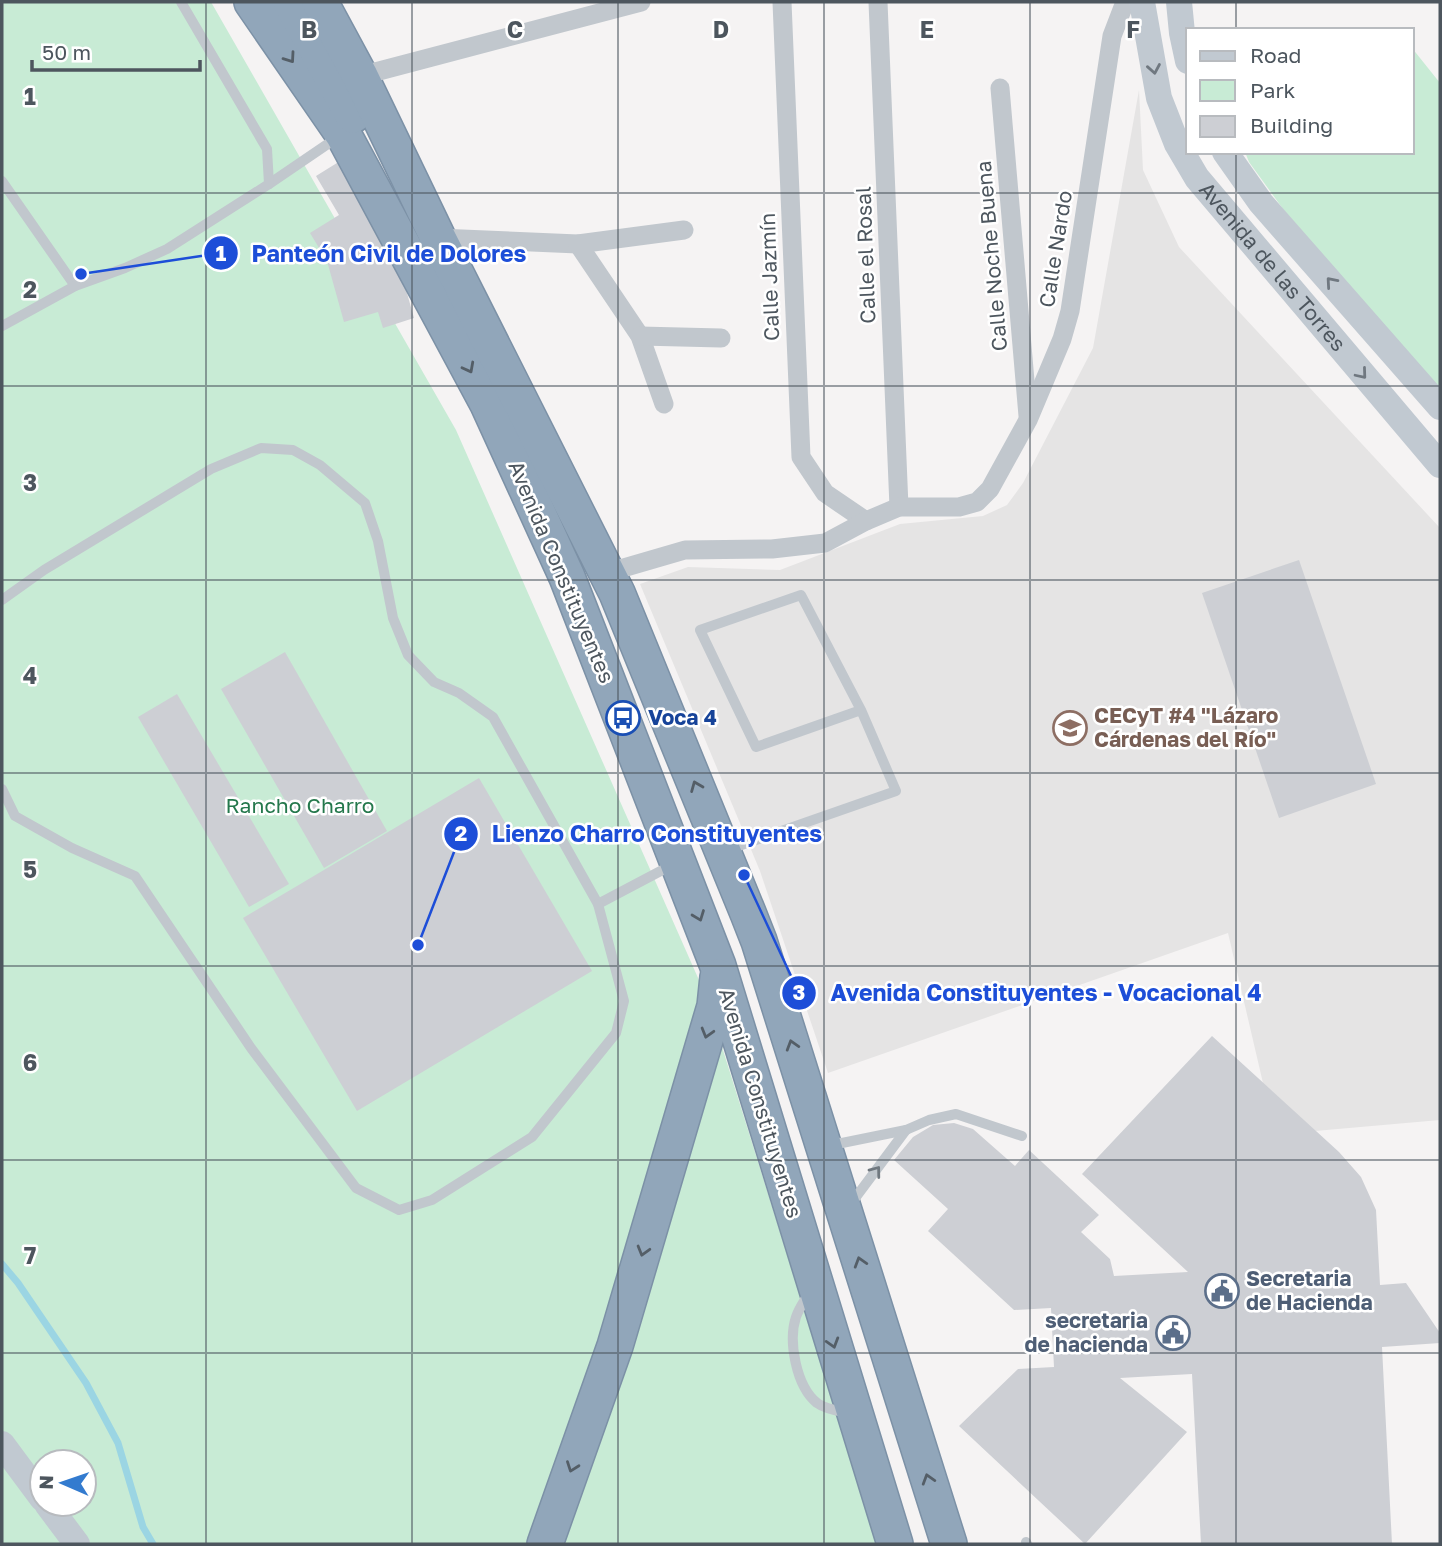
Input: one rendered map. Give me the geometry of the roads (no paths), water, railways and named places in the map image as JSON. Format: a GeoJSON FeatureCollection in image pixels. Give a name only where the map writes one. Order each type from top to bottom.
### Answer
{"type":"FeatureCollection","features":[{"type":"Feature","properties":{"kind":"highway","name":"Avenida Constituyentes"},"geometry":{"type":"LineString","coordinates":[[251,2],[343,134],[488,404],[567,577],[718,966],[895,1544]]}},
{"type":"Feature","properties":{"kind":"highway"},"geometry":{"type":"LineString","coordinates":[[292,2],[357,122],[416,250],[437,307]]}},
{"type":"Feature","properties":{"kind":"highway","name":"Avenida Constituyentes"},"geometry":{"type":"LineString","coordinates":[[326,9],[606,573],[630,624],[723,852],[759,941],[949,1544]]}},
{"type":"Feature","properties":{"kind":"highway"},"geometry":{"type":"LineString","coordinates":[[545,1544],[615,1346],[715,1006],[718,966]]}},
{"type":"Feature","properties":{"kind":"street"},"geometry":{"type":"LineString","coordinates":[[360,76],[641,2]]}},
{"type":"Feature","properties":{"kind":"street","name":"Calle Jazmín"},"geometry":{"type":"LineString","coordinates":[[782,2],[801,457],[825,493],[866,521]]}},
{"type":"Feature","properties":{"kind":"street","name":"Calle el Rosal"},"geometry":{"type":"LineString","coordinates":[[878,2],[899,507]]}},
{"type":"Feature","properties":{"kind":"street","name":"Calle Nardo"},"geometry":{"type":"LineString","coordinates":[[899,507],[959,507],[977,502],[990,489],[1028,420],[1062,339],[1070,311],[1112,36],[1125,2]]}},
{"type":"Feature","properties":{"kind":"street","name":"Avenida de las Torres"},"geometry":{"type":"LineString","coordinates":[[1142,2],[1159,98],[1177,144],[1197,178],[1440,465]]}},
{"type":"Feature","properties":{"kind":"street"},"geometry":{"type":"LineString","coordinates":[[1179,2],[1186,52]]}},
{"type":"Feature","properties":{"kind":"street","name":"Calle Noche Buena"},"geometry":{"type":"LineString","coordinates":[[1000,88],[1028,420]]}},
{"type":"Feature","properties":{"kind":"street","name":"Avenida de las Torres"},"geometry":{"type":"LineString","coordinates":[[1226,154],[1261,203],[1440,407]]}},
{"type":"Feature","properties":{"kind":"street"},"geometry":{"type":"LineString","coordinates":[[438,238],[578,244],[684,230]]}},
{"type":"Feature","properties":{"kind":"street"},"geometry":{"type":"LineString","coordinates":[[578,244],[640,336],[664,404]]}},
{"type":"Feature","properties":{"kind":"street"},"geometry":{"type":"LineString","coordinates":[[640,336],[720,338]]}},
{"type":"Feature","properties":{"kind":"street"},"geometry":{"type":"LineString","coordinates":[[1420,442],[1440,422]]}},
{"type":"Feature","properties":{"kind":"street"},"geometry":{"type":"LineString","coordinates":[[606,573],[685,550],[772,549],[825,543],[899,507]]}},
{"type":"Feature","properties":{"kind":"street"},"geometry":{"type":"LineString","coordinates":[[2,1444],[28,1478]]}},
{"type":"Feature","properties":{"kind":"street"},"geometry":{"type":"LineString","coordinates":[[58,1518],[77,1544]]}},
{"type":"Feature","properties":{"kind":"lane"},"geometry":{"type":"LineString","coordinates":[[181,2],[267,149],[269,184]]}},
{"type":"Feature","properties":{"kind":"lane"},"geometry":{"type":"LineString","coordinates":[[2,326],[75,286],[167,249],[343,134]]}},
{"type":"Feature","properties":{"kind":"lane"},"geometry":{"type":"LineString","coordinates":[[2,181],[75,286]]}},
{"type":"Feature","properties":{"kind":"lane"},"geometry":{"type":"LineString","coordinates":[[2,600],[44,570],[211,469],[261,448],[293,450],[320,465],[365,503],[378,541],[393,618],[408,655],[434,682],[459,693],[493,717],[598,904],[624,1001],[616,1033],[532,1138],[432,1200],[399,1210],[356,1188],[251,1048],[135,876],[72,848],[15,816],[2,789]]}},
{"type":"Feature","properties":{"kind":"lane"},"geometry":{"type":"LineString","coordinates":[[723,852],[896,790],[861,710],[801,595],[700,630],[756,747],[861,710]]}},
{"type":"Feature","properties":{"kind":"lane"},"geometry":{"type":"LineString","coordinates":[[598,904],[679,862]]}},
{"type":"Feature","properties":{"kind":"lane"},"geometry":{"type":"LineString","coordinates":[[822,1142],[842,1143],[905,1130],[929,1120],[956,1114],[1022,1136]]}},
{"type":"Feature","properties":{"kind":"lane"},"geometry":{"type":"LineString","coordinates":[[844,1212],[905,1130]]}},
{"type":"Feature","properties":{"kind":"waterway"},"geometry":{"type":"LineString","coordinates":[[2,1264],[18,1283],[86,1383],[118,1443],[143,1527],[153,1544]]}},
{"type":"Feature","properties":{"kind":"place","name":"Panteón Civil de Dolores"},"geometry":{"type":"Point","coordinates":[81,274]}},
{"type":"Feature","properties":{"kind":"place","name":"Voca 4"},"geometry":{"type":"Point","coordinates":[623,718]}},
{"type":"Feature","properties":{"kind":"place","name":"CECyT #4 \"Lázaro Cárdenas del Río\""},"geometry":{"type":"Point","coordinates":[1070,728]}},
{"type":"Feature","properties":{"kind":"place","name":"Avenida Constituyentes - Vocacional 4"},"geometry":{"type":"Point","coordinates":[744,875]}},
{"type":"Feature","properties":{"kind":"place","name":"Lienzo Charro Constituyentes"},"geometry":{"type":"Point","coordinates":[418,945]}},
{"type":"Feature","properties":{"kind":"place","name":"Secretaria de Hacienda"},"geometry":{"type":"Point","coordinates":[1222,1291]}},
{"type":"Feature","properties":{"kind":"place","name":"secretaria de hacienda"},"geometry":{"type":"Point","coordinates":[1173,1333]}},
{"type":"Feature","properties":{"kind":"park label","name":"Rancho Charro"},"geometry":{"type":"Point","coordinates":[300,806]}}]}
